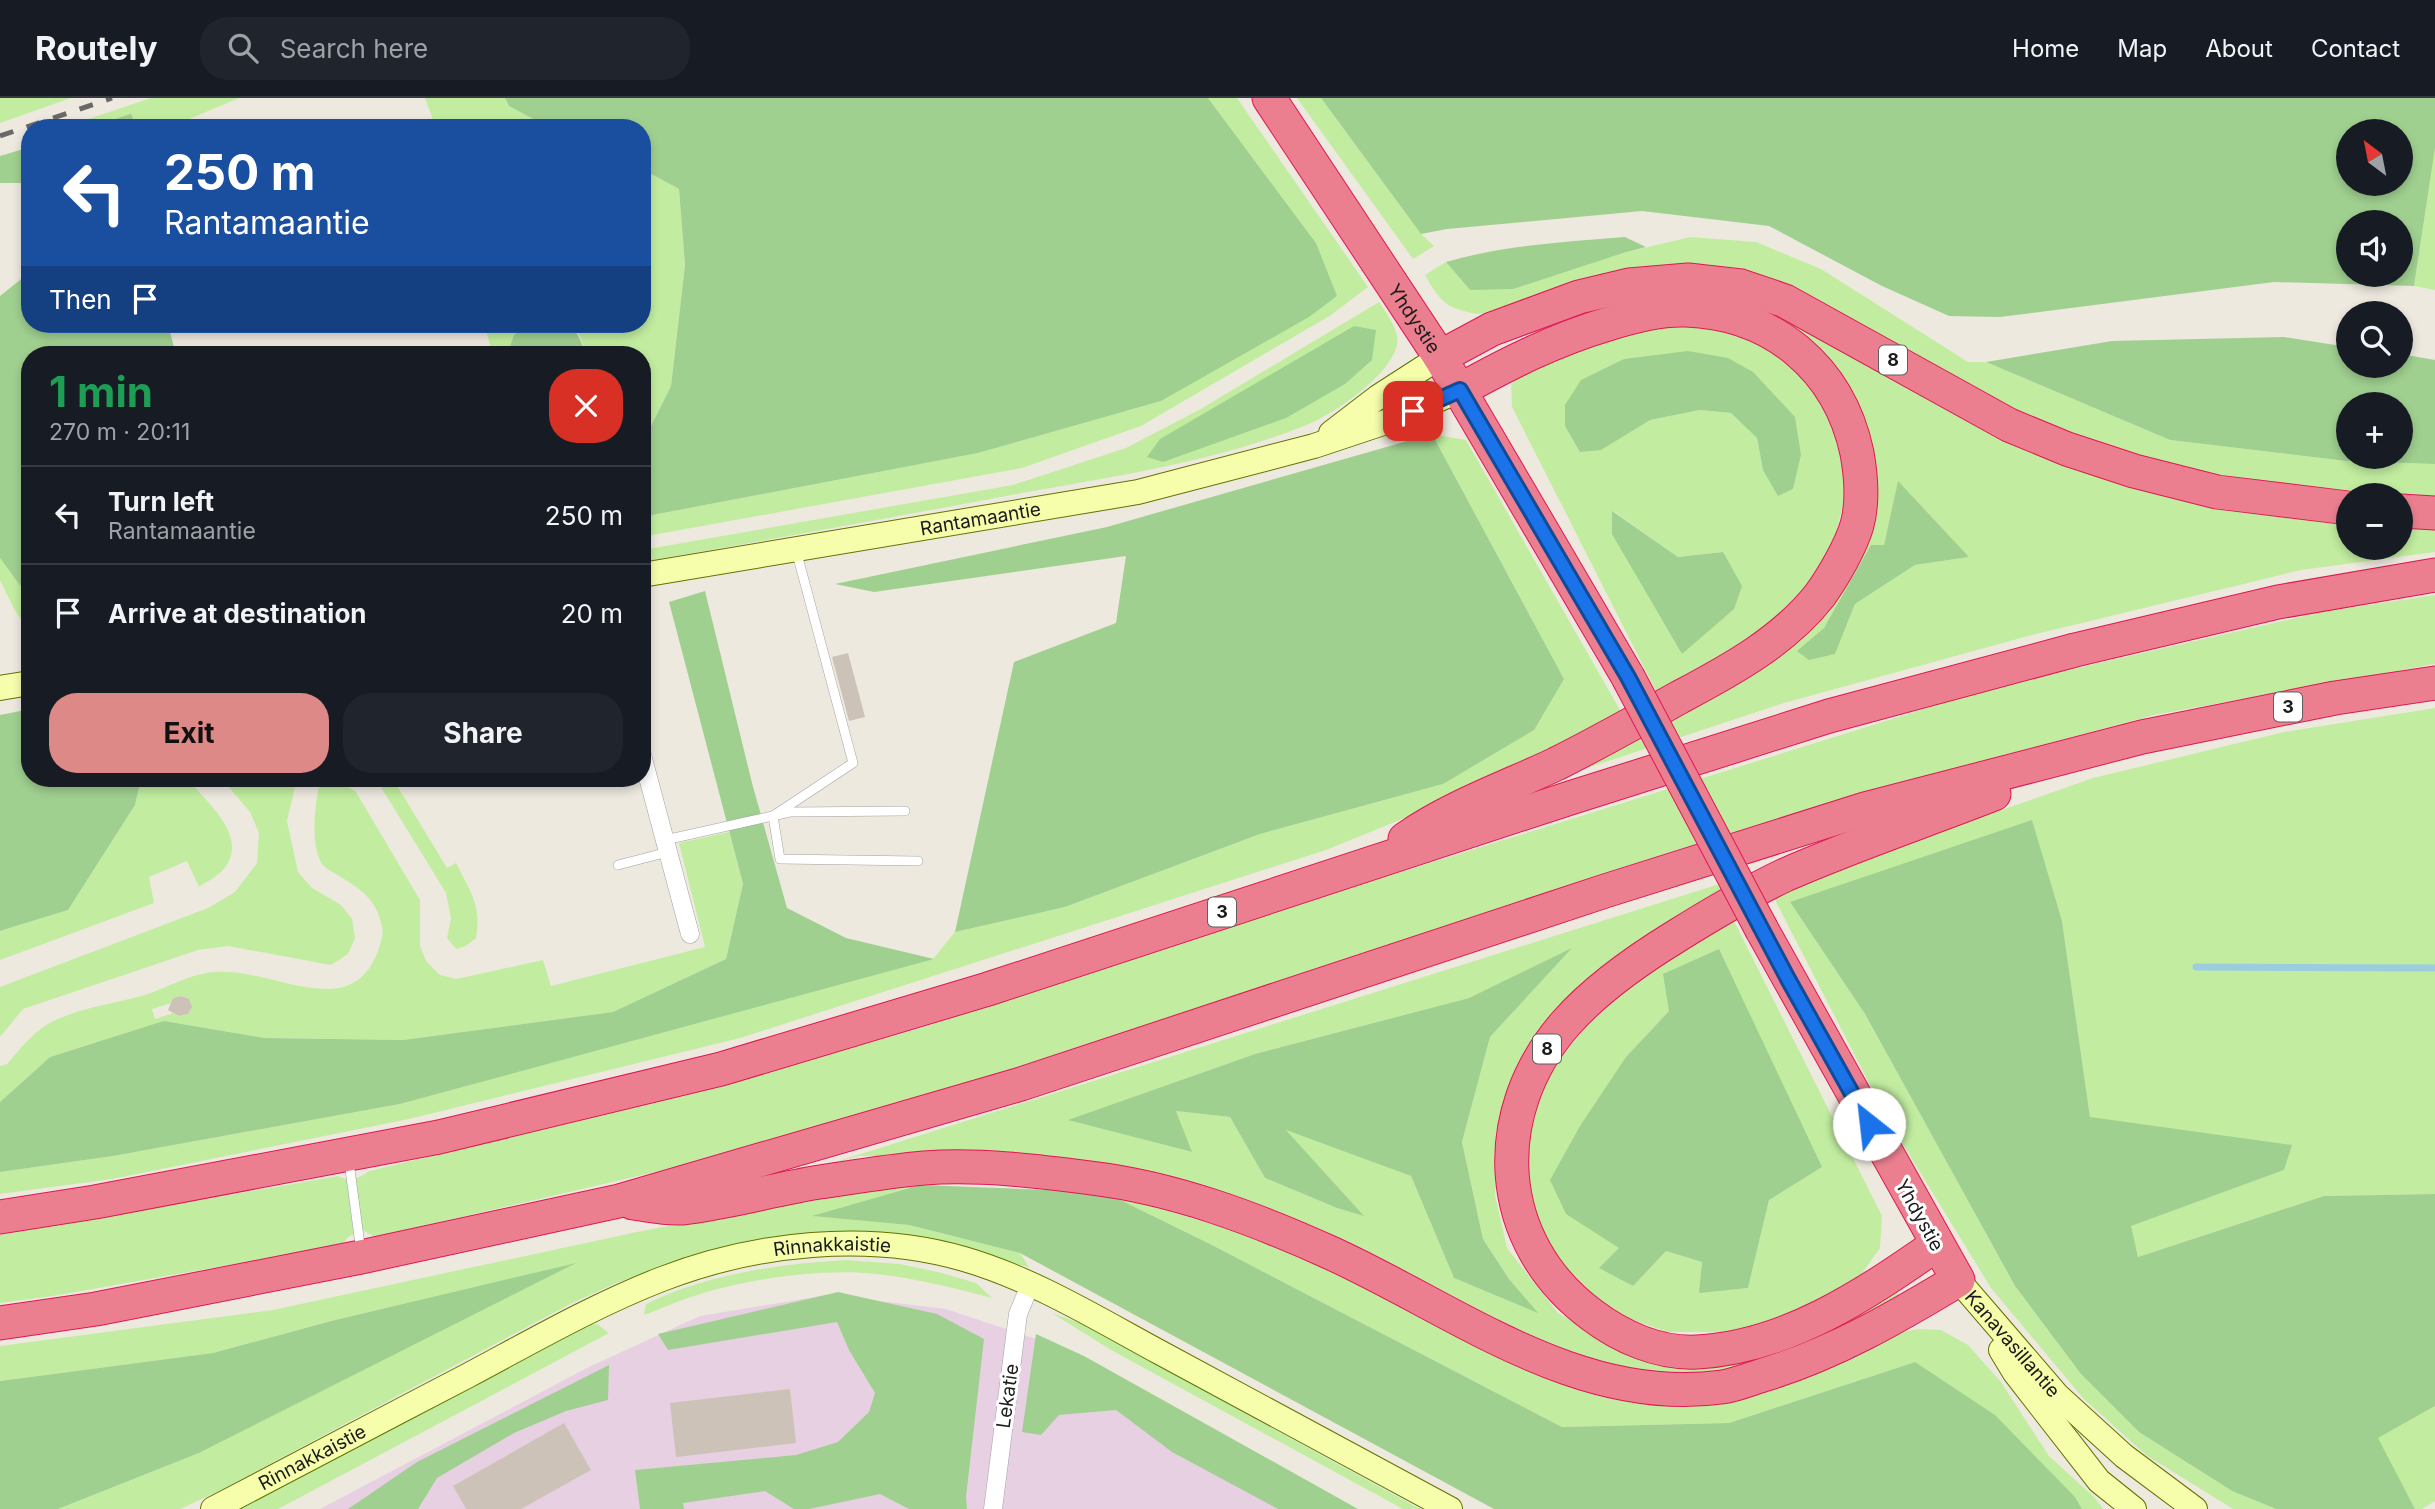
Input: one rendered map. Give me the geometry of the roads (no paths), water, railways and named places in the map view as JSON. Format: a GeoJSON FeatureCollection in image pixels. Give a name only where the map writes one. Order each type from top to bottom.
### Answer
{"type":"FeatureCollection","features":[{"type":"Feature","properties":{"kind":"highway","name":"Yhdystie"},"geometry":{"type":"LineString","coordinates":[[1269,98],[1440,357],[1628,677],[1762,930],[1958,1280]]}},
{"type":"Feature","properties":{"kind":"highway","name":"8"},"geometry":{"type":"LineString","coordinates":[[1440,357],[1492,329],[1579,297],[1629,285],[1688,279],[1741,286],[1785,301],[2009,425],[2067,449],[2134,471],[2217,492],[2336,507]]}},
{"type":"Feature","properties":{"kind":"highway"},"geometry":{"type":"LineString","coordinates":[[1368,864],[1432,820],[1558,762],[1740,664],[1790,627],[1820,594],[1857,526],[1861,492],[1859,463],[1852,431],[1840,401],[1819,370],[1792,344],[1760,327],[1722,314],[1685,310],[1639,314],[1563,338],[1512,361],[1460,390]]}},
{"type":"Feature","properties":{"kind":"highway"},"geometry":{"type":"LineString","coordinates":[[2413,512],[2435,513]]}},
{"type":"Feature","properties":{"kind":"highway","name":"3"},"geometry":{"type":"LineString","coordinates":[[0,1217],[95,1202],[439,1137],[721,1069],[988,989],[1829,716],[2075,650],[2265,605],[2435,575]]}},
{"type":"Feature","properties":{"kind":"highway","name":"3"},"geometry":{"type":"LineString","coordinates":[[0,1323],[96,1309],[361,1257],[620,1201],[1021,1084],[1605,891],[1865,809],[2142,737],[2335,698],[2435,683]]}},
{"type":"Feature","properties":{"kind":"highway","name":"8"},"geometry":{"type":"LineString","coordinates":[[1936,1245],[1887,1280],[1824,1316],[1777,1337],[1737,1348],[1694,1352],[1654,1347],[1614,1331],[1579,1305],[1551,1277],[1531,1246],[1517,1206],[1510,1169],[1513,1130],[1525,1089],[1544,1053],[1566,1023],[1598,992],[1649,953],[1707,917],[1784,876],[2142,737]]}},
{"type":"Feature","properties":{"kind":"highway"},"geometry":{"type":"LineString","coordinates":[[620,1201],[678,1208],[818,1182],[925,1168],[1008,1168],[1097,1178],[1178,1195],[1261,1224],[1332,1254],[1548,1362],[1614,1382],[1660,1390],[1724,1387],[1790,1367],[1845,1344],[1958,1280]]}},
{"type":"Feature","properties":{"kind":"main road","name":"Rantamaantie"},"geometry":{"type":"LineString","coordinates":[[1314,446],[1378,397],[1440,357]]}},
{"type":"Feature","properties":{"kind":"main road","name":"Rantamaantie"},"geometry":{"type":"LineString","coordinates":[[651,573],[1138,492],[1314,446],[1392,420],[1460,390]]}},
{"type":"Feature","properties":{"kind":"main road"},"geometry":{"type":"LineString","coordinates":[[1,685],[21,684]]}},
{"type":"Feature","properties":{"kind":"main road","name":"Rinnakkaistie"},"geometry":{"type":"LineString","coordinates":[[213,1509],[585,1314],[664,1278],[754,1254],[808,1246],[863,1244],[929,1250],[967,1260],[1030,1285],[1450,1509]]}},
{"type":"Feature","properties":{"kind":"main road","name":"Kanavasillantie"},"geometry":{"type":"LineString","coordinates":[[1958,1280],[2015,1373],[2099,1481],[2134,1509]]}},
{"type":"Feature","properties":{"kind":"main road","name":"Kanavasillantie"},"geometry":{"type":"LineString","coordinates":[[1958,1280],[2057,1395],[2124,1456],[2195,1509]]}},
{"type":"Feature","properties":{"kind":"street"},"geometry":{"type":"LineString","coordinates":[[650,787],[690,934]]}},
{"type":"Feature","properties":{"kind":"street","name":"Lekatie"},"geometry":{"type":"LineString","coordinates":[[993,1509],[1018,1314],[1030,1285]]}},
{"type":"Feature","properties":{"kind":"lane"},"geometry":{"type":"LineString","coordinates":[[773,816],[853,763],[796,548]]}},
{"type":"Feature","properties":{"kind":"lane"},"geometry":{"type":"LineString","coordinates":[[618,865],[666,846],[790,812],[905,811]]}},
{"type":"Feature","properties":{"kind":"lane"},"geometry":{"type":"LineString","coordinates":[[773,816],[780,859],[918,861]]}},
{"type":"Feature","properties":{"kind":"lane"},"geometry":{"type":"LineString","coordinates":[[348,1154],[361,1257]]}},
{"type":"Feature","properties":{"kind":"waterway"},"geometry":{"type":"LineString","coordinates":[[2196,967],[2435,968]]}},
{"type":"Feature","properties":{"kind":"railway"},"geometry":{"type":"LineString","coordinates":[[50,119],[112,98]]}},
{"type":"Feature","properties":{"kind":"railway"},"geometry":{"type":"LineString","coordinates":[[0,136],[21,129]]}}]}
